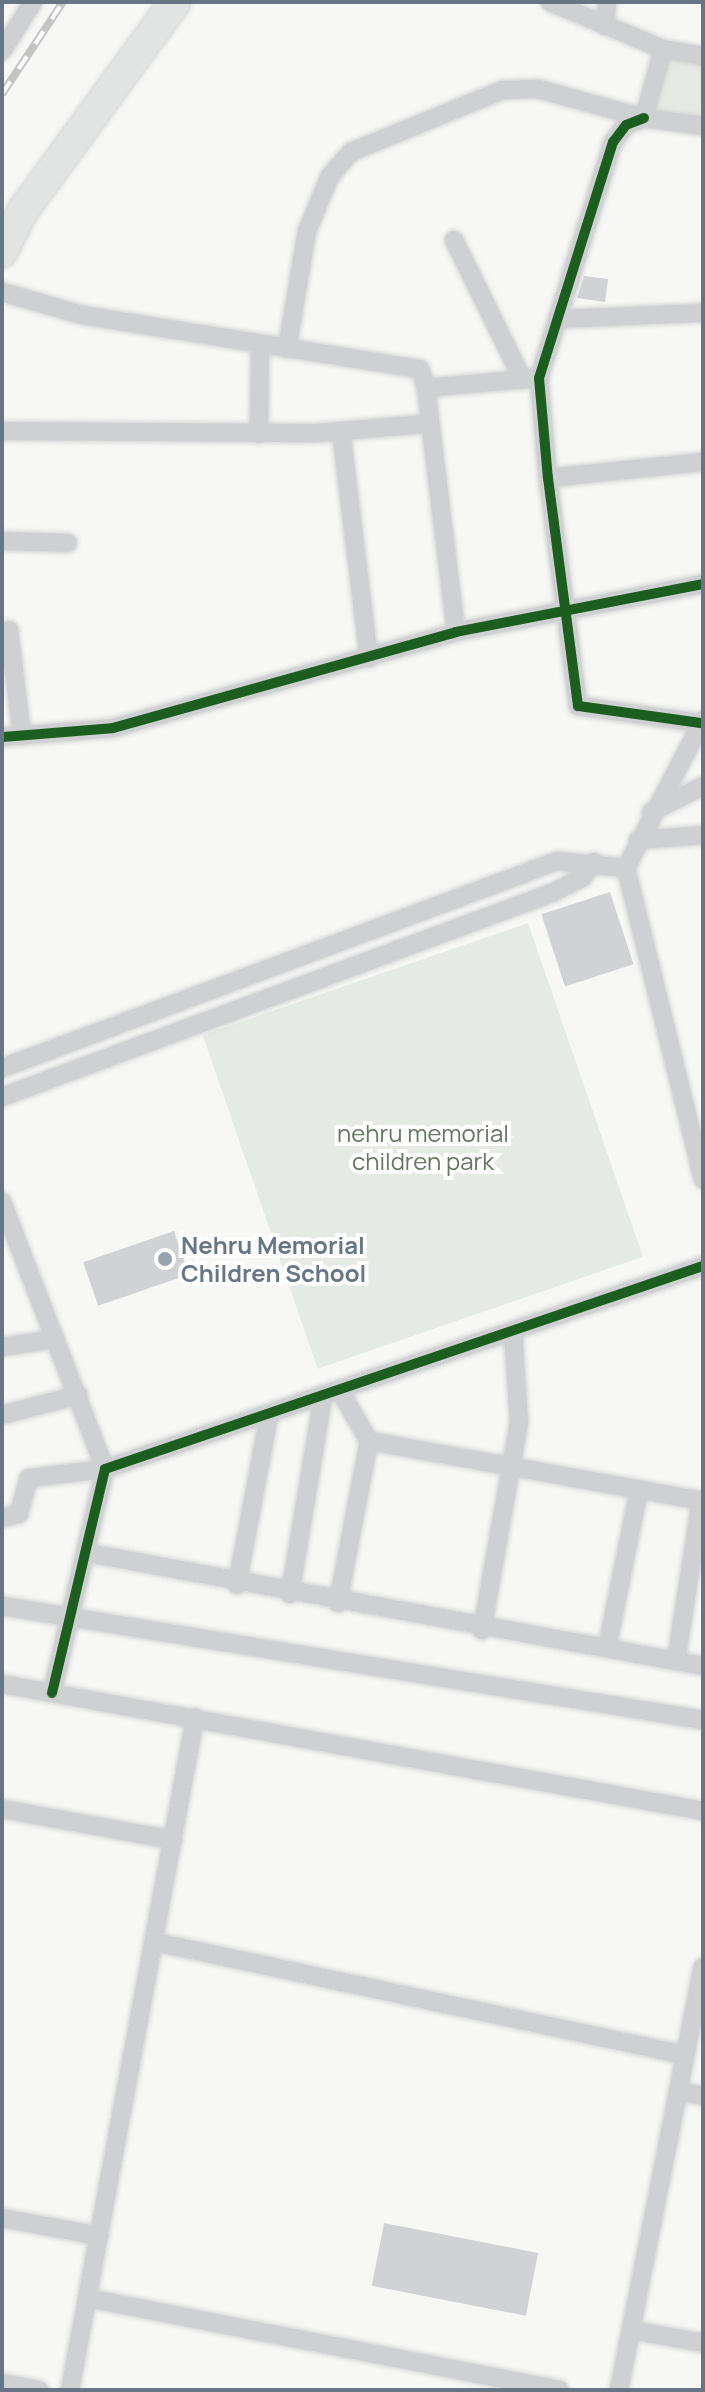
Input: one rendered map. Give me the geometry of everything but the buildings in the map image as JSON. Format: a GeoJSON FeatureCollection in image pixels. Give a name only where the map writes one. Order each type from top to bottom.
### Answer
{"type":"FeatureCollection","features":[{"type":"Feature","properties":{"kind":"main road"},"geometry":{"type":"LineString","coordinates":[[2,252],[22,212],[175,2]]}},
{"type":"Feature","properties":{"kind":"street"},"geometry":{"type":"LineString","coordinates":[[2,51],[33,2]]}},
{"type":"Feature","properties":{"kind":"street"},"geometry":{"type":"LineString","coordinates":[[550,2],[663,49],[703,56]]}},
{"type":"Feature","properties":{"kind":"street"},"geometry":{"type":"LineString","coordinates":[[605,26],[607,2]]}},
{"type":"Feature","properties":{"kind":"street"},"geometry":{"type":"LineString","coordinates":[[644,118],[663,49]]}},
{"type":"Feature","properties":{"kind":"street"},"geometry":{"type":"LineString","coordinates":[[287,349],[307,231],[330,176],[351,152],[503,90],[538,89],[644,118],[703,126]]}},
{"type":"Feature","properties":{"kind":"street"},"geometry":{"type":"LineString","coordinates":[[531,379],[558,319],[613,142],[626,125],[644,118]]}},
{"type":"Feature","properties":{"kind":"street"},"geometry":{"type":"LineString","coordinates":[[454,240],[531,379],[548,478],[578,706],[702,722],[651,812],[626,868],[703,1180]]}},
{"type":"Feature","properties":{"kind":"street"},"geometry":{"type":"LineString","coordinates":[[2,292],[82,315],[420,369],[426,388],[426,424],[456,632]]}},
{"type":"Feature","properties":{"kind":"street"},"geometry":{"type":"LineString","coordinates":[[558,319],[703,313]]}},
{"type":"Feature","properties":{"kind":"street"},"geometry":{"type":"LineString","coordinates":[[259,434],[260,345]]}},
{"type":"Feature","properties":{"kind":"street"},"geometry":{"type":"LineString","coordinates":[[426,388],[531,379]]}},
{"type":"Feature","properties":{"kind":"street"},"geometry":{"type":"LineString","coordinates":[[2,431],[259,434],[426,424]]}},
{"type":"Feature","properties":{"kind":"street"},"geometry":{"type":"LineString","coordinates":[[341,431],[369,658]]}},
{"type":"Feature","properties":{"kind":"street"},"geometry":{"type":"LineString","coordinates":[[548,478],[703,462]]}},
{"type":"Feature","properties":{"kind":"street"},"geometry":{"type":"LineString","coordinates":[[2,541],[68,543]]}},
{"type":"Feature","properties":{"kind":"street"},"geometry":{"type":"LineString","coordinates":[[2,737],[155,719],[456,632],[564,608],[703,584]]}},
{"type":"Feature","properties":{"kind":"street"},"geometry":{"type":"LineString","coordinates":[[9,630],[22,736]]}},
{"type":"Feature","properties":{"kind":"street"},"geometry":{"type":"LineString","coordinates":[[651,812],[703,786]]}},
{"type":"Feature","properties":{"kind":"street"},"geometry":{"type":"LineString","coordinates":[[638,840],[703,835]]}},
{"type":"Feature","properties":{"kind":"street"},"geometry":{"type":"LineString","coordinates":[[2,1068],[557,861],[594,862],[626,868]]}},
{"type":"Feature","properties":{"kind":"street"},"geometry":{"type":"LineString","coordinates":[[2,1097],[554,892],[582,878],[594,862]]}},
{"type":"Feature","properties":{"kind":"street"},"geometry":{"type":"LineString","coordinates":[[211,990],[220,1014]]}},
{"type":"Feature","properties":{"kind":"street"},"geometry":{"type":"LineString","coordinates":[[2,1202],[105,1469],[74,1613],[52,1693]]}},
{"type":"Feature","properties":{"kind":"street"},"geometry":{"type":"LineString","coordinates":[[2,1518],[19,1514],[29,1478],[105,1469],[703,1266]]}},
{"type":"Feature","properties":{"kind":"street"},"geometry":{"type":"LineString","coordinates":[[482,1630],[520,1409],[513,1331]]}},
{"type":"Feature","properties":{"kind":"street"},"geometry":{"type":"LineString","coordinates":[[2,1347],[55,1339]]}},
{"type":"Feature","properties":{"kind":"street"},"geometry":{"type":"LineString","coordinates":[[332,1394],[369,1441],[702,1501],[676,1661]]}},
{"type":"Feature","properties":{"kind":"street"},"geometry":{"type":"LineString","coordinates":[[290,1594],[332,1394]]}},
{"type":"Feature","properties":{"kind":"street"},"geometry":{"type":"LineString","coordinates":[[2,1415],[78,1395]]}},
{"type":"Feature","properties":{"kind":"street"},"geometry":{"type":"LineString","coordinates":[[237,1585],[269,1415]]}},
{"type":"Feature","properties":{"kind":"street"},"geometry":{"type":"LineString","coordinates":[[338,1603],[369,1441]]}},
{"type":"Feature","properties":{"kind":"street"},"geometry":{"type":"LineString","coordinates":[[607,1648],[639,1490]]}},
{"type":"Feature","properties":{"kind":"street"},"geometry":{"type":"LineString","coordinates":[[88,1553],[237,1585],[703,1666]]}},
{"type":"Feature","properties":{"kind":"street"},"geometry":{"type":"LineString","coordinates":[[2,1606],[74,1613],[703,1720]]}},
{"type":"Feature","properties":{"kind":"street"},"geometry":{"type":"LineString","coordinates":[[2,1684],[703,1811]]}},
{"type":"Feature","properties":{"kind":"street"},"geometry":{"type":"LineString","coordinates":[[70,2390],[195,1718]]}},
{"type":"Feature","properties":{"kind":"street"},"geometry":{"type":"LineString","coordinates":[[2,1809],[173,1840]]}},
{"type":"Feature","properties":{"kind":"street"},"geometry":{"type":"LineString","coordinates":[[155,1942],[685,2055]]}},
{"type":"Feature","properties":{"kind":"street"},"geometry":{"type":"LineString","coordinates":[[619,2390],[703,1967]]}},
{"type":"Feature","properties":{"kind":"street"},"geometry":{"type":"LineString","coordinates":[[678,2091],[703,2096]]}},
{"type":"Feature","properties":{"kind":"street"},"geometry":{"type":"LineString","coordinates":[[2,2218],[99,2236]]}},
{"type":"Feature","properties":{"kind":"street"},"geometry":{"type":"LineString","coordinates":[[87,2298],[559,2390]]}},
{"type":"Feature","properties":{"kind":"street"},"geometry":{"type":"LineString","coordinates":[[631,2330],[703,2343]]}},
{"type":"Feature","properties":{"kind":"street"},"geometry":{"type":"LineString","coordinates":[[2,2383],[39,2390]]}},
{"type":"Feature","properties":{"kind":"green space"},"geometry":{"type":"Polygon","coordinates":[[[664,55],[703,62],[703,121],[652,110],[664,55]]]}},
{"type":"Feature","properties":{"kind":"green space","name":"nehru memorial children park"},"geometry":{"type":"Polygon","coordinates":[[[528,923],[643,1257],[318,1369],[203,1035],[528,923]]]}},
{"type":"Feature","properties":{"kind":"railway"},"geometry":{"type":"LineString","coordinates":[[2,94],[63,2]]}},
{"type":"Feature","properties":{"kind":"cycle path"},"geometry":{"type":"LineString","coordinates":[[644,118],[626,125],[613,142],[539,378],[548,478],[578,706],[701,723]]}},
{"type":"Feature","properties":{"kind":"cycle path"},"geometry":{"type":"LineString","coordinates":[[2,737],[113,728],[456,632],[703,584]]}},
{"type":"Feature","properties":{"kind":"cycle path"},"geometry":{"type":"LineString","coordinates":[[52,1693],[105,1469],[703,1266]]}},
{"type":"Feature","properties":{"kind":"place","name":"Nehru Memorial Children School"},"geometry":{"type":"Point","coordinates":[165,1259]}}]}
